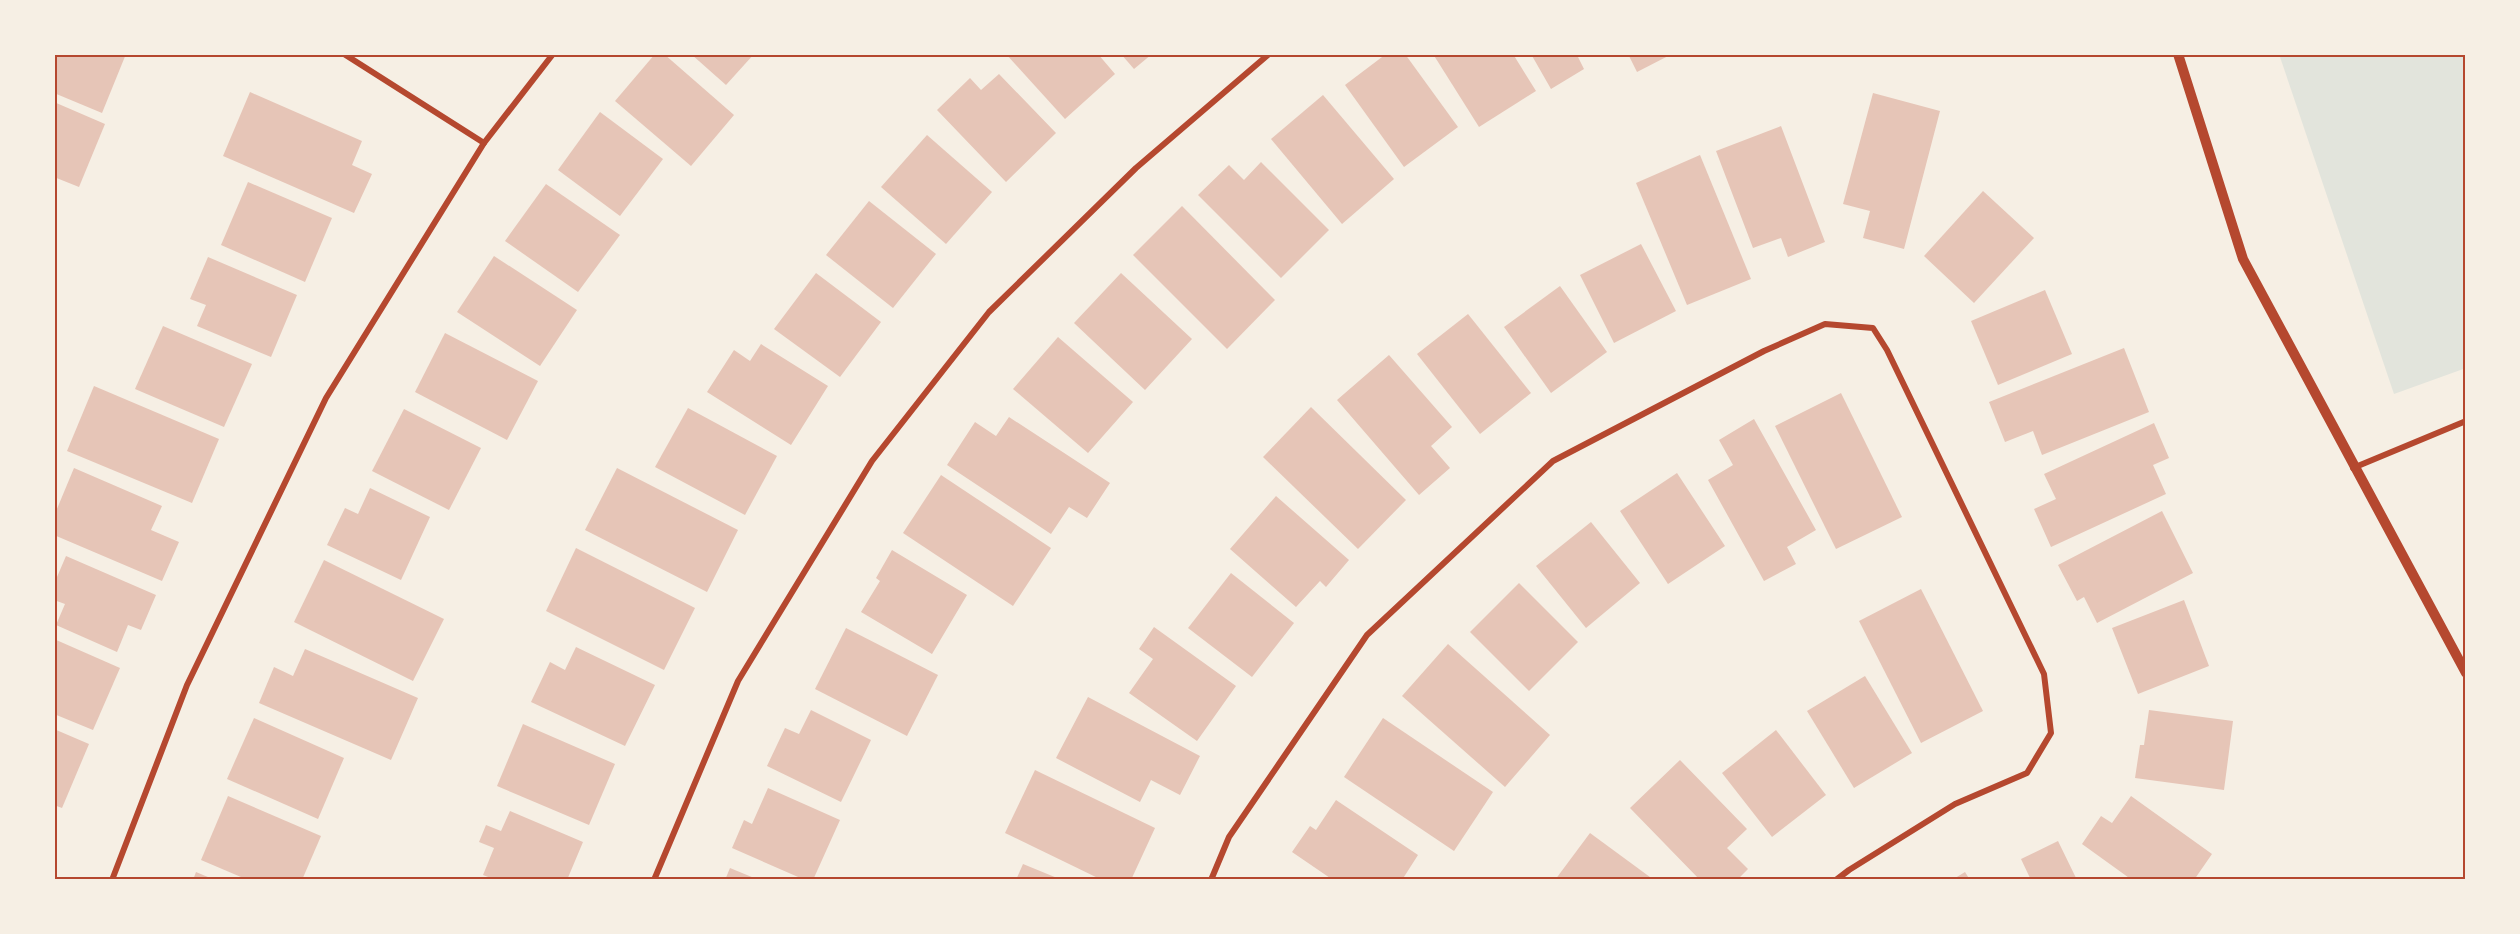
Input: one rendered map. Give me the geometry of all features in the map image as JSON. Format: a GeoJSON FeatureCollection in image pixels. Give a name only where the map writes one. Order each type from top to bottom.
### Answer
{"type":"FeatureCollection","features":[{"type":"Feature","properties":{"kind":"street"},"geometry":{"type":"LineString","coordinates":[[344,54],[484,143]]}},
{"type":"Feature","properties":{"kind":"street"},"geometry":{"type":"LineString","coordinates":[[112,880],[187,686],[326,398],[484,143],[553,54]]}},
{"type":"Feature","properties":{"kind":"street"},"geometry":{"type":"LineString","coordinates":[[654,880],[738,681],[872,461],[988,312],[1136,168],[1269,54]]}},
{"type":"Feature","properties":{"kind":"street"},"geometry":{"type":"LineString","coordinates":[[2178,54],[2243,259],[2466,673]]}},
{"type":"Feature","properties":{"kind":"street"},"geometry":{"type":"LineString","coordinates":[[1211,880],[1229,837],[1367,635],[1553,461],[1764,351],[1825,324],[1873,328],[1887,350],[2044,674],[2051,733],[2027,773],[1955,804],[1836,880]]}},
{"type":"Feature","properties":{"kind":"street"},"geometry":{"type":"LineString","coordinates":[[2354,468],[2466,421]]}},
{"type":"Feature","properties":{"kind":"shaded area"},"geometry":{"type":"Polygon","coordinates":[[[2279,54],[2466,54],[2466,368],[2394,394],[2279,54]]]}},
{"type":"Feature","properties":{"kind":"building"},"geometry":{"type":"Polygon","coordinates":[[[54,54],[126,54],[102,113],[54,93],[54,54]]]}},
{"type":"Feature","properties":{"kind":"building"},"geometry":{"type":"Polygon","coordinates":[[[655,54],[664,54],[734,115],[691,166],[615,101],[655,54]]]}},
{"type":"Feature","properties":{"kind":"building"},"geometry":{"type":"Polygon","coordinates":[[[691,54],[754,54],[726,85],[691,54]]]}},
{"type":"Feature","properties":{"kind":"building"},"geometry":{"type":"Polygon","coordinates":[[[1006,54],[1098,54],[1115,74],[1065,119],[1006,54]]]}},
{"type":"Feature","properties":{"kind":"building"},"geometry":{"type":"Polygon","coordinates":[[[1121,54],[1152,54],[1134,69],[1121,54]]]}},
{"type":"Feature","properties":{"kind":"building"},"geometry":{"type":"Polygon","coordinates":[[[1386,54],[1405,54],[1458,127],[1404,167],[1345,85],[1386,54]]]}},
{"type":"Feature","properties":{"kind":"building"},"geometry":{"type":"Polygon","coordinates":[[[1433,54],[1513,54],[1536,91],[1479,127],[1433,54]]]}},
{"type":"Feature","properties":{"kind":"building"},"geometry":{"type":"Polygon","coordinates":[[[1531,54],[1584,54],[1578,57],[1584,69],[1551,89],[1531,54]]]}},
{"type":"Feature","properties":{"kind":"building"},"geometry":{"type":"Polygon","coordinates":[[[1628,54],[1672,54],[1637,72],[1628,54]]]}},
{"type":"Feature","properties":{"kind":"building"},"geometry":{"type":"Polygon","coordinates":[[[999,74],[1056,133],[1006,182],[937,110],[970,78],[981,90],[999,74]]]}},
{"type":"Feature","properties":{"kind":"building"},"geometry":{"type":"Polygon","coordinates":[[[250,92],[362,141],[352,165],[372,174],[354,213],[223,156],[250,92]]]}},
{"type":"Feature","properties":{"kind":"building"},"geometry":{"type":"Polygon","coordinates":[[[1873,93],[1940,111],[1904,249],[1863,238],[1870,211],[1843,204],[1873,93]]]}},
{"type":"Feature","properties":{"kind":"building"},"geometry":{"type":"Polygon","coordinates":[[[1323,95],[1394,179],[1342,224],[1271,139],[1323,95]]]}},
{"type":"Feature","properties":{"kind":"building"},"geometry":{"type":"Polygon","coordinates":[[[54,102],[105,124],[79,187],[54,177],[54,102]]]}},
{"type":"Feature","properties":{"kind":"building"},"geometry":{"type":"Polygon","coordinates":[[[600,112],[663,159],[620,216],[558,170],[600,112]]]}},
{"type":"Feature","properties":{"kind":"building"},"geometry":{"type":"Polygon","coordinates":[[[1781,126],[1825,242],[1788,257],[1781,238],[1753,248],[1716,151],[1781,126]]]}},
{"type":"Feature","properties":{"kind":"building"},"geometry":{"type":"Polygon","coordinates":[[[927,135],[992,192],[946,244],[881,187],[927,135]]]}},
{"type":"Feature","properties":{"kind":"building"},"geometry":{"type":"Polygon","coordinates":[[[1700,155],[1751,279],[1687,305],[1636,183],[1700,155]]]}},
{"type":"Feature","properties":{"kind":"building"},"geometry":{"type":"Polygon","coordinates":[[[1261,162],[1329,230],[1281,278],[1198,195],[1229,165],[1244,180],[1261,162]]]}},
{"type":"Feature","properties":{"kind":"building"},"geometry":{"type":"Polygon","coordinates":[[[248,182],[332,218],[305,282],[221,245],[248,182]]]}},
{"type":"Feature","properties":{"kind":"building"},"geometry":{"type":"Polygon","coordinates":[[[546,184],[620,235],[578,292],[505,241],[546,184]]]}},
{"type":"Feature","properties":{"kind":"building"},"geometry":{"type":"Polygon","coordinates":[[[1983,191],[2034,238],[1974,303],[1924,256],[1983,191]]]}},
{"type":"Feature","properties":{"kind":"building"},"geometry":{"type":"Polygon","coordinates":[[[869,201],[936,254],[893,308],[826,255],[869,201]]]}},
{"type":"Feature","properties":{"kind":"building"},"geometry":{"type":"Polygon","coordinates":[[[1182,206],[1275,300],[1227,349],[1133,255],[1182,206]]]}},
{"type":"Feature","properties":{"kind":"building"},"geometry":{"type":"Polygon","coordinates":[[[1641,244],[1676,311],[1614,343],[1580,275],[1641,244]]]}},
{"type":"Feature","properties":{"kind":"building"},"geometry":{"type":"Polygon","coordinates":[[[494,256],[577,310],[540,366],[457,312],[494,256]]]}},
{"type":"Feature","properties":{"kind":"building"},"geometry":{"type":"Polygon","coordinates":[[[208,257],[297,295],[271,357],[197,326],[206,305],[190,299],[208,257]]]}},
{"type":"Feature","properties":{"kind":"building"},"geometry":{"type":"Polygon","coordinates":[[[816,273],[881,322],[840,377],[774,329],[816,273]]]}},
{"type":"Feature","properties":{"kind":"building"},"geometry":{"type":"Polygon","coordinates":[[[1121,273],[1192,339],[1145,390],[1074,323],[1121,273]]]}},
{"type":"Feature","properties":{"kind":"building"},"geometry":{"type":"Polygon","coordinates":[[[1560,286],[1607,352],[1551,393],[1504,327],[1560,286]]]}},
{"type":"Feature","properties":{"kind":"building"},"geometry":{"type":"Polygon","coordinates":[[[2045,290],[2072,354],[1998,385],[1971,321],[2045,290]]]}},
{"type":"Feature","properties":{"kind":"building"},"geometry":{"type":"Polygon","coordinates":[[[1468,314],[1531,393],[1480,434],[1417,354],[1468,314]]]}},
{"type":"Feature","properties":{"kind":"building"},"geometry":{"type":"Polygon","coordinates":[[[163,326],[252,364],[224,427],[135,389],[163,326]]]}},
{"type":"Feature","properties":{"kind":"building"},"geometry":{"type":"Polygon","coordinates":[[[445,333],[538,381],[507,440],[415,392],[445,333]]]}},
{"type":"Feature","properties":{"kind":"building"},"geometry":{"type":"Polygon","coordinates":[[[1058,337],[1133,402],[1088,453],[1013,389],[1058,337]]]}},
{"type":"Feature","properties":{"kind":"building"},"geometry":{"type":"Polygon","coordinates":[[[761,344],[828,386],[791,445],[707,392],[734,350],[750,361],[761,344]]]}},
{"type":"Feature","properties":{"kind":"building"},"geometry":{"type":"Polygon","coordinates":[[[2124,348],[2149,412],[2042,455],[2033,431],[2005,442],[1989,402],[2124,348]]]}},
{"type":"Feature","properties":{"kind":"building"},"geometry":{"type":"Polygon","coordinates":[[[1389,355],[1452,427],[1431,446],[1450,468],[1419,495],[1337,400],[1389,355]]]}},
{"type":"Feature","properties":{"kind":"building"},"geometry":{"type":"Polygon","coordinates":[[[94,386],[219,439],[192,503],[67,451],[94,386]]]}},
{"type":"Feature","properties":{"kind":"building"},"geometry":{"type":"Polygon","coordinates":[[[1841,393],[1902,517],[1836,549],[1775,426],[1841,393]]]}},
{"type":"Feature","properties":{"kind":"building"},"geometry":{"type":"Polygon","coordinates":[[[1311,407],[1406,500],[1358,549],[1263,457],[1311,407]]]}},
{"type":"Feature","properties":{"kind":"building"},"geometry":{"type":"Polygon","coordinates":[[[688,408],[777,456],[745,515],[655,467],[688,408]]]}},
{"type":"Feature","properties":{"kind":"building"},"geometry":{"type":"Polygon","coordinates":[[[404,409],[481,448],[449,510],[372,471],[404,409]]]}},
{"type":"Feature","properties":{"kind":"building"},"geometry":{"type":"Polygon","coordinates":[[[1009,417],[1110,483],[1087,518],[1069,507],[1051,534],[947,465],[975,422],[996,436],[1009,417]]]}},
{"type":"Feature","properties":{"kind":"building"},"geometry":{"type":"Polygon","coordinates":[[[1754,419],[1816,530],[1787,547],[1796,564],[1764,581],[1708,480],[1733,465],[1719,440],[1754,419]]]}},
{"type":"Feature","properties":{"kind":"building"},"geometry":{"type":"Polygon","coordinates":[[[2154,423],[2169,458],[2153,465],[2166,494],[2051,547],[2034,509],[2056,499],[2044,474],[2154,423]]]}},
{"type":"Feature","properties":{"kind":"building"},"geometry":{"type":"Polygon","coordinates":[[[74,468],[162,506],[151,530],[179,542],[162,581],[54,535],[54,516],[74,468]]]}},
{"type":"Feature","properties":{"kind":"building"},"geometry":{"type":"Polygon","coordinates":[[[617,468],[738,530],[707,592],[585,530],[617,468]]]}},
{"type":"Feature","properties":{"kind":"building"},"geometry":{"type":"Polygon","coordinates":[[[1677,473],[1725,546],[1668,584],[1620,511],[1677,473]]]}},
{"type":"Feature","properties":{"kind":"building"},"geometry":{"type":"Polygon","coordinates":[[[941,475],[1051,548],[1013,606],[903,533],[941,475]]]}},
{"type":"Feature","properties":{"kind":"building"},"geometry":{"type":"Polygon","coordinates":[[[370,488],[430,517],[401,580],[327,545],[345,508],[358,514],[370,488]]]}},
{"type":"Feature","properties":{"kind":"building"},"geometry":{"type":"Polygon","coordinates":[[[1276,496],[1349,560],[1326,587],[1320,581],[1296,607],[1230,549],[1276,496]]]}},
{"type":"Feature","properties":{"kind":"building"},"geometry":{"type":"Polygon","coordinates":[[[2162,511],[2193,573],[2097,623],[2084,597],[2077,601],[2058,565],[2162,511]]]}},
{"type":"Feature","properties":{"kind":"building"},"geometry":{"type":"Polygon","coordinates":[[[1591,522],[1640,583],[1586,628],[1536,566],[1591,522]]]}},
{"type":"Feature","properties":{"kind":"building"},"geometry":{"type":"Polygon","coordinates":[[[576,548],[695,608],[664,670],[546,611],[576,548]]]}},
{"type":"Feature","properties":{"kind":"building"},"geometry":{"type":"Polygon","coordinates":[[[892,550],[967,595],[932,654],[861,612],[880,581],[876,578],[892,550]]]}},
{"type":"Feature","properties":{"kind":"building"},"geometry":{"type":"Polygon","coordinates":[[[66,556],[156,595],[141,630],[128,625],[117,652],[56,625],[65,604],[54,600],[54,584],[66,556]]]}},
{"type":"Feature","properties":{"kind":"building"},"geometry":{"type":"Polygon","coordinates":[[[324,560],[444,619],[413,681],[294,622],[324,560]]]}},
{"type":"Feature","properties":{"kind":"building"},"geometry":{"type":"Polygon","coordinates":[[[1231,573],[1294,623],[1252,677],[1188,628],[1231,573]]]}},
{"type":"Feature","properties":{"kind":"building"},"geometry":{"type":"Polygon","coordinates":[[[1519,583],[1578,642],[1529,691],[1470,632],[1519,583]]]}},
{"type":"Feature","properties":{"kind":"building"},"geometry":{"type":"Polygon","coordinates":[[[1921,589],[1983,711],[1921,743],[1859,621],[1921,589]]]}},
{"type":"Feature","properties":{"kind":"building"},"geometry":{"type":"Polygon","coordinates":[[[2184,600],[2209,666],[2138,694],[2112,628],[2184,600]]]}},
{"type":"Feature","properties":{"kind":"building"},"geometry":{"type":"Polygon","coordinates":[[[1154,627],[1236,686],[1197,741],[1129,693],[1153,659],[1139,649],[1154,627]]]}},
{"type":"Feature","properties":{"kind":"building"},"geometry":{"type":"Polygon","coordinates":[[[846,628],[938,675],[907,736],[815,689],[846,628]]]}},
{"type":"Feature","properties":{"kind":"building"},"geometry":{"type":"Polygon","coordinates":[[[54,639],[120,668],[93,730],[54,714],[54,639]]]}},
{"type":"Feature","properties":{"kind":"building"},"geometry":{"type":"Polygon","coordinates":[[[1448,644],[1550,735],[1505,787],[1402,696],[1448,644]]]}},
{"type":"Feature","properties":{"kind":"building"},"geometry":{"type":"Polygon","coordinates":[[[576,647],[655,685],[625,746],[531,702],[550,662],[565,670],[576,647]]]}},
{"type":"Feature","properties":{"kind":"building"},"geometry":{"type":"Polygon","coordinates":[[[305,649],[418,698],[391,760],[259,703],[274,667],[293,676],[305,649]]]}},
{"type":"Feature","properties":{"kind":"building"},"geometry":{"type":"Polygon","coordinates":[[[1865,676],[1912,753],[1854,788],[1807,711],[1865,676]]]}},
{"type":"Feature","properties":{"kind":"building"},"geometry":{"type":"Polygon","coordinates":[[[1088,697],[1200,756],[1180,795],[1151,780],[1140,802],[1056,758],[1088,697]]]}},
{"type":"Feature","properties":{"kind":"building"},"geometry":{"type":"Polygon","coordinates":[[[811,710],[871,740],[841,802],[767,766],[785,728],[799,734],[811,710]]]}},
{"type":"Feature","properties":{"kind":"building"},"geometry":{"type":"Polygon","coordinates":[[[2149,710],[2233,721],[2224,790],[2135,778],[2140,745],[2144,745],[2149,710]]]}},
{"type":"Feature","properties":{"kind":"building"},"geometry":{"type":"Polygon","coordinates":[[[254,718],[344,758],[318,819],[227,779],[254,718]]]}},
{"type":"Feature","properties":{"kind":"building"},"geometry":{"type":"Polygon","coordinates":[[[1383,718],[1493,792],[1454,851],[1344,777],[1383,718]]]}},
{"type":"Feature","properties":{"kind":"building"},"geometry":{"type":"Polygon","coordinates":[[[523,724],[615,764],[589,825],[497,786],[523,724]]]}},
{"type":"Feature","properties":{"kind":"building"},"geometry":{"type":"Polygon","coordinates":[[[54,729],[89,744],[62,808],[54,805],[54,729]]]}},
{"type":"Feature","properties":{"kind":"building"},"geometry":{"type":"Polygon","coordinates":[[[1776,730],[1826,795],[1772,837],[1722,773],[1776,730]]]}},
{"type":"Feature","properties":{"kind":"building"},"geometry":{"type":"Polygon","coordinates":[[[1680,760],[1747,829],[1727,848],[1748,869],[1737,880],[1700,880],[1630,808],[1680,760]]]}},
{"type":"Feature","properties":{"kind":"building"},"geometry":{"type":"Polygon","coordinates":[[[1035,770],[1155,828],[1131,880],[1102,880],[1005,833],[1035,770]]]}},
{"type":"Feature","properties":{"kind":"building"},"geometry":{"type":"Polygon","coordinates":[[[768,788],[840,820],[813,880],[805,880],[732,848],[744,820],[752,824],[768,788]]]}},
{"type":"Feature","properties":{"kind":"building"},"geometry":{"type":"Polygon","coordinates":[[[228,796],[321,836],[302,880],[248,880],[201,860],[228,796]]]}},
{"type":"Feature","properties":{"kind":"building"},"geometry":{"type":"Polygon","coordinates":[[[2131,796],[2212,854],[2194,880],[2132,880],[2082,844],[2101,816],[2112,823],[2131,796]]]}},
{"type":"Feature","properties":{"kind":"building"},"geometry":{"type":"Polygon","coordinates":[[[1336,800],[1418,855],[1402,880],[1333,880],[1292,852],[1310,826],[1316,830],[1336,800]]]}},
{"type":"Feature","properties":{"kind":"building"},"geometry":{"type":"Polygon","coordinates":[[[510,811],[583,842],[567,880],[496,880],[483,875],[494,848],[479,842],[486,825],[501,831],[510,811]]]}},
{"type":"Feature","properties":{"kind":"building"},"geometry":{"type":"Polygon","coordinates":[[[1590,833],[1654,880],[1555,880],[1590,833]]]}},
{"type":"Feature","properties":{"kind":"building"},"geometry":{"type":"Polygon","coordinates":[[[2058,841],[2077,880],[2025,880],[2030,878],[2021,859],[2058,841]]]}},
{"type":"Feature","properties":{"kind":"building"},"geometry":{"type":"Polygon","coordinates":[[[1023,864],[1062,880],[1016,880],[1023,864]]]}},
{"type":"Feature","properties":{"kind":"building"},"geometry":{"type":"Polygon","coordinates":[[[730,868],[759,880],[725,880],[730,868]]]}},
{"type":"Feature","properties":{"kind":"building"},"geometry":{"type":"Polygon","coordinates":[[[196,872],[215,880],[193,880],[196,872]]]}},
{"type":"Feature","properties":{"kind":"building"},"geometry":{"type":"Polygon","coordinates":[[[1965,872],[1970,880],[1952,880],[1965,872]]]}}]}
